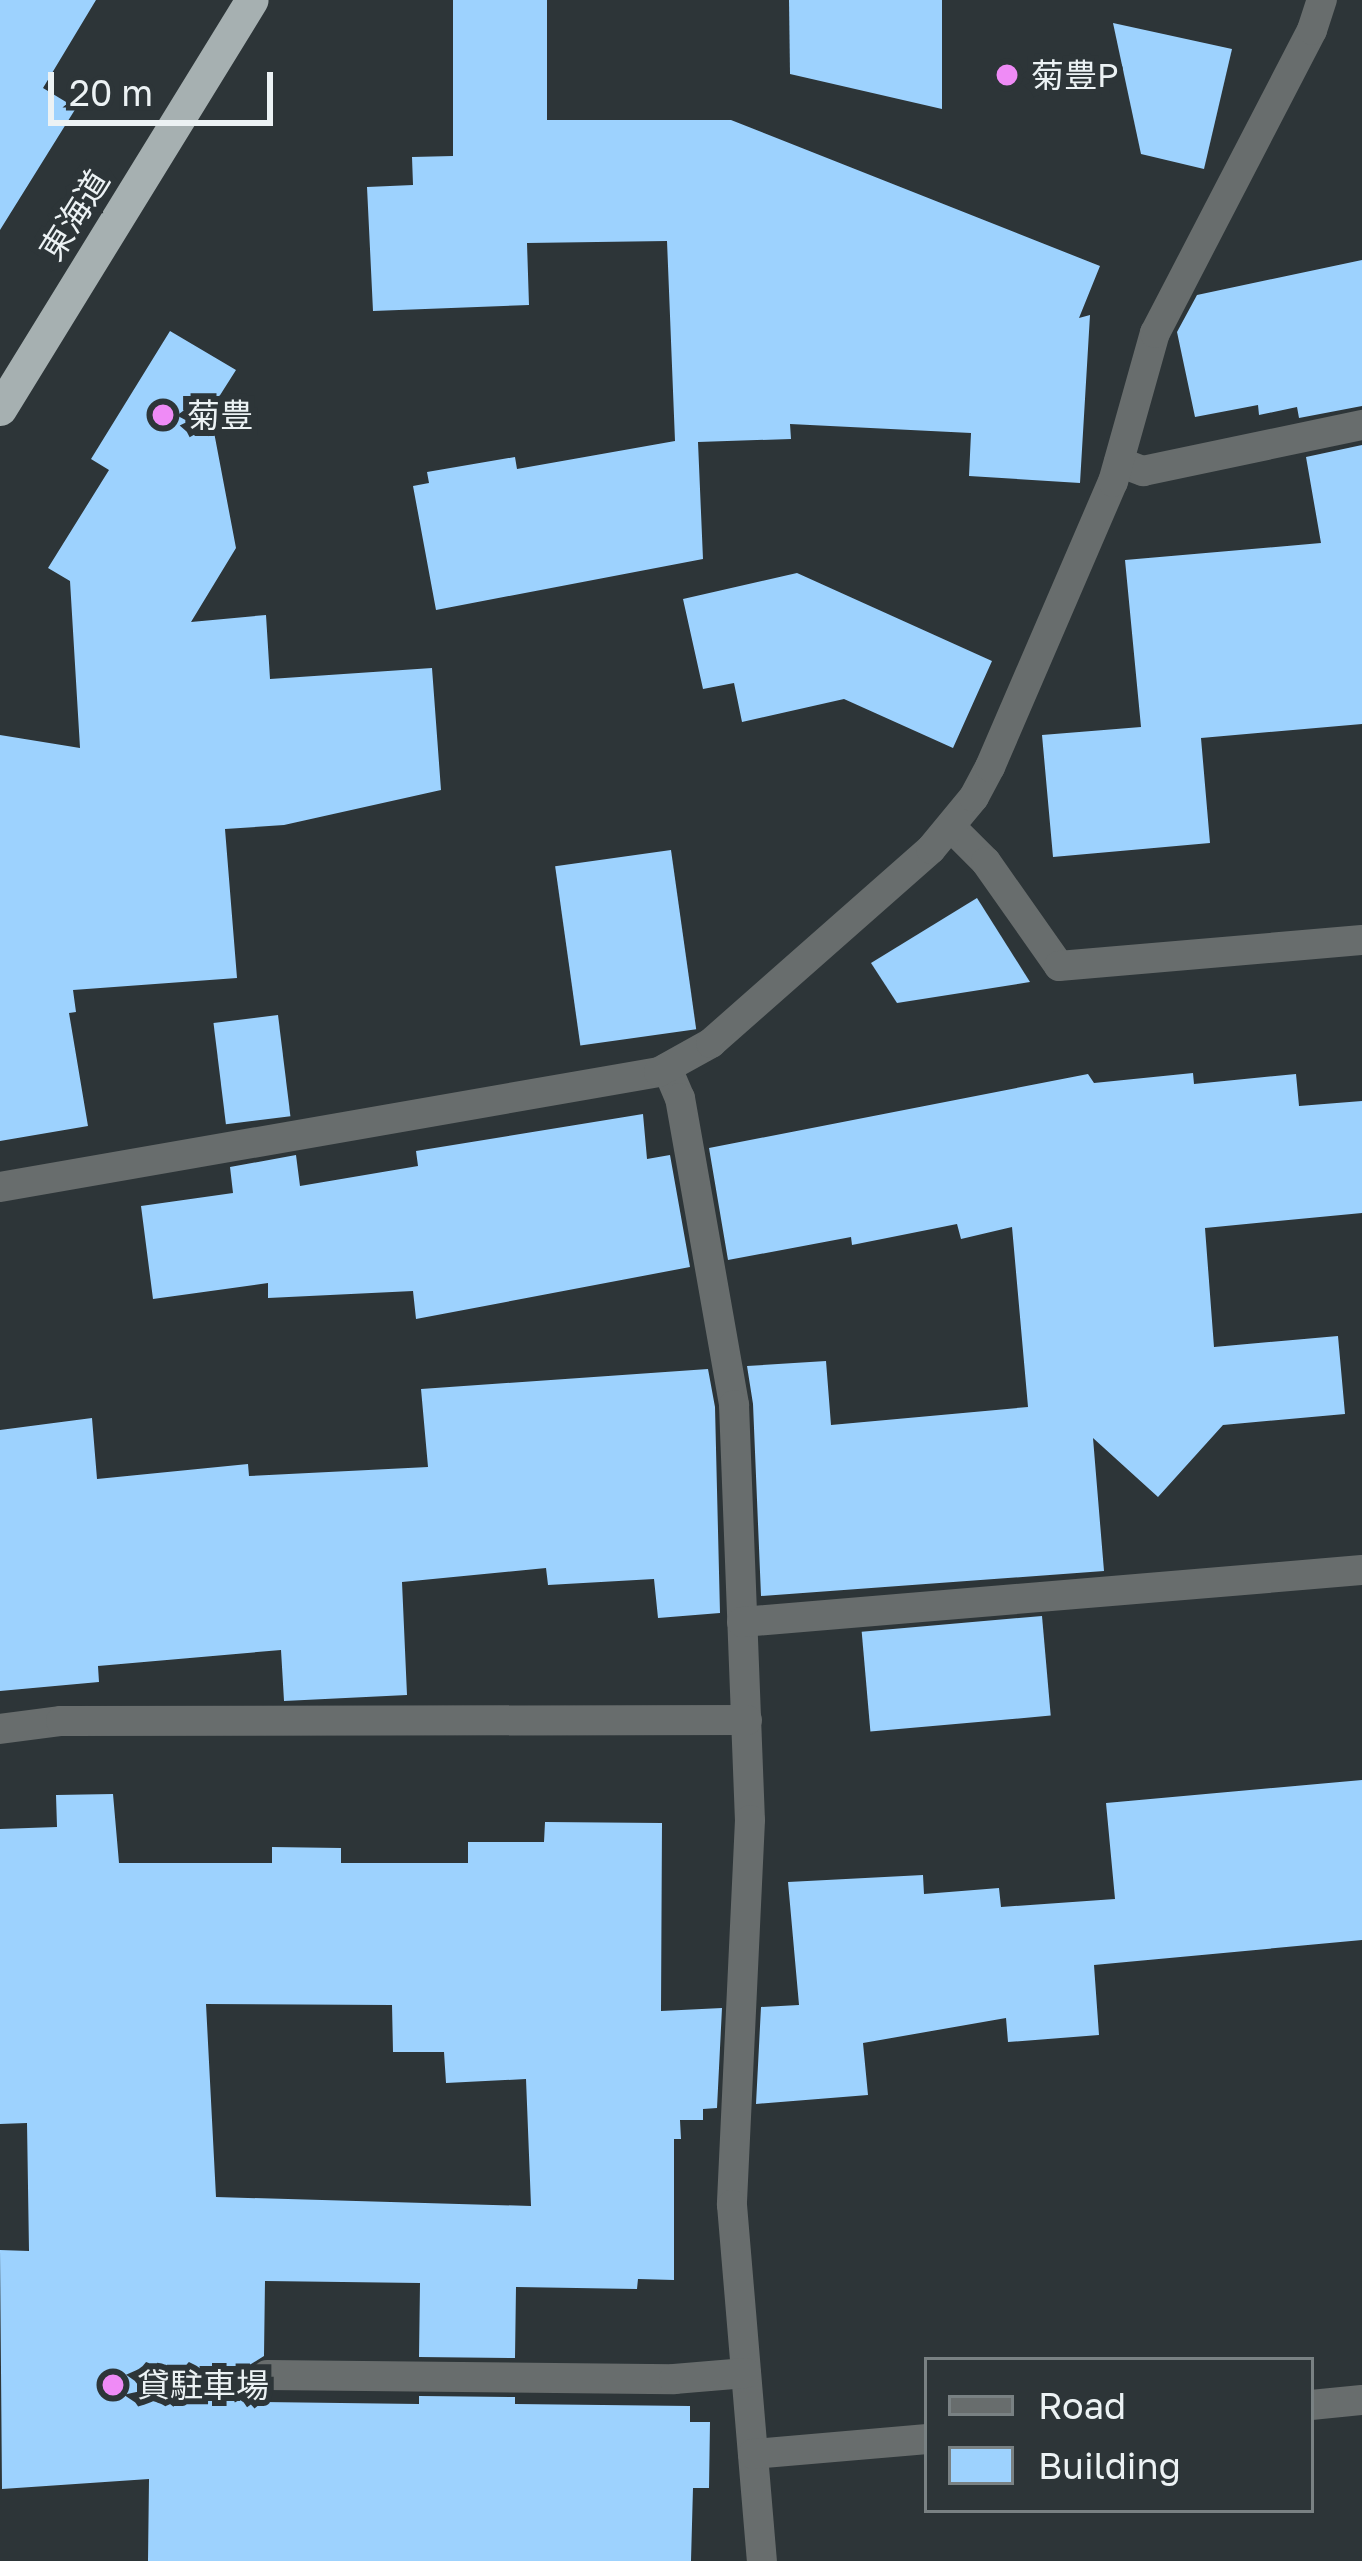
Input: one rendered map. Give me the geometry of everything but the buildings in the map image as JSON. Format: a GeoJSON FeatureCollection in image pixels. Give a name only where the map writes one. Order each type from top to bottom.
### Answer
{"type":"FeatureCollection","features":[{"type":"Feature","properties":{"kind":"highway","name":"東海道"},"geometry":{"type":"LineString","coordinates":[[0,409],[252,0]]}},
{"type":"Feature","properties":{"kind":"street"},"geometry":{"type":"LineString","coordinates":[[0,1187],[630,1080],[667,1068],[711,1043],[951,827],[990,767],[1119,462],[1142,369],[1170,298],[1312,30],[1322,0]]}},
{"type":"Feature","properties":{"kind":"street"},"geometry":{"type":"LineString","coordinates":[[1119,462],[1143,471],[1362,425]]}},
{"type":"Feature","properties":{"kind":"street"},"geometry":{"type":"LineString","coordinates":[[951,827],[986,862],[1060,966],[1362,940]]}},
{"type":"Feature","properties":{"kind":"street"},"geometry":{"type":"LineString","coordinates":[[667,1068],[680,1098],[730,1370],[750,1820],[732,2205],[762,2561]]}},
{"type":"Feature","properties":{"kind":"street"},"geometry":{"type":"LineString","coordinates":[[742,1622],[1362,1570]]}},
{"type":"Feature","properties":{"kind":"street"},"geometry":{"type":"LineString","coordinates":[[0,1729],[61,1720],[747,1720]]}},
{"type":"Feature","properties":{"kind":"street"},"geometry":{"type":"LineString","coordinates":[[267,2375],[674,2379],[746,2373]]}},
{"type":"Feature","properties":{"kind":"street"},"geometry":{"type":"LineString","coordinates":[[1314,2405],[1362,2401]]}},
{"type":"Feature","properties":{"kind":"street"},"geometry":{"type":"LineString","coordinates":[[753,2454],[924,2439]]}},
{"type":"Feature","properties":{"kind":"place","name":"菊豊P"},"geometry":{"type":"Point","coordinates":[1007,75]}},
{"type":"Feature","properties":{"kind":"place","name":"菊豊"},"geometry":{"type":"Point","coordinates":[163,415]}},
{"type":"Feature","properties":{"kind":"place","name":"貸駐車場"},"geometry":{"type":"Point","coordinates":[113,2385]}}]}
